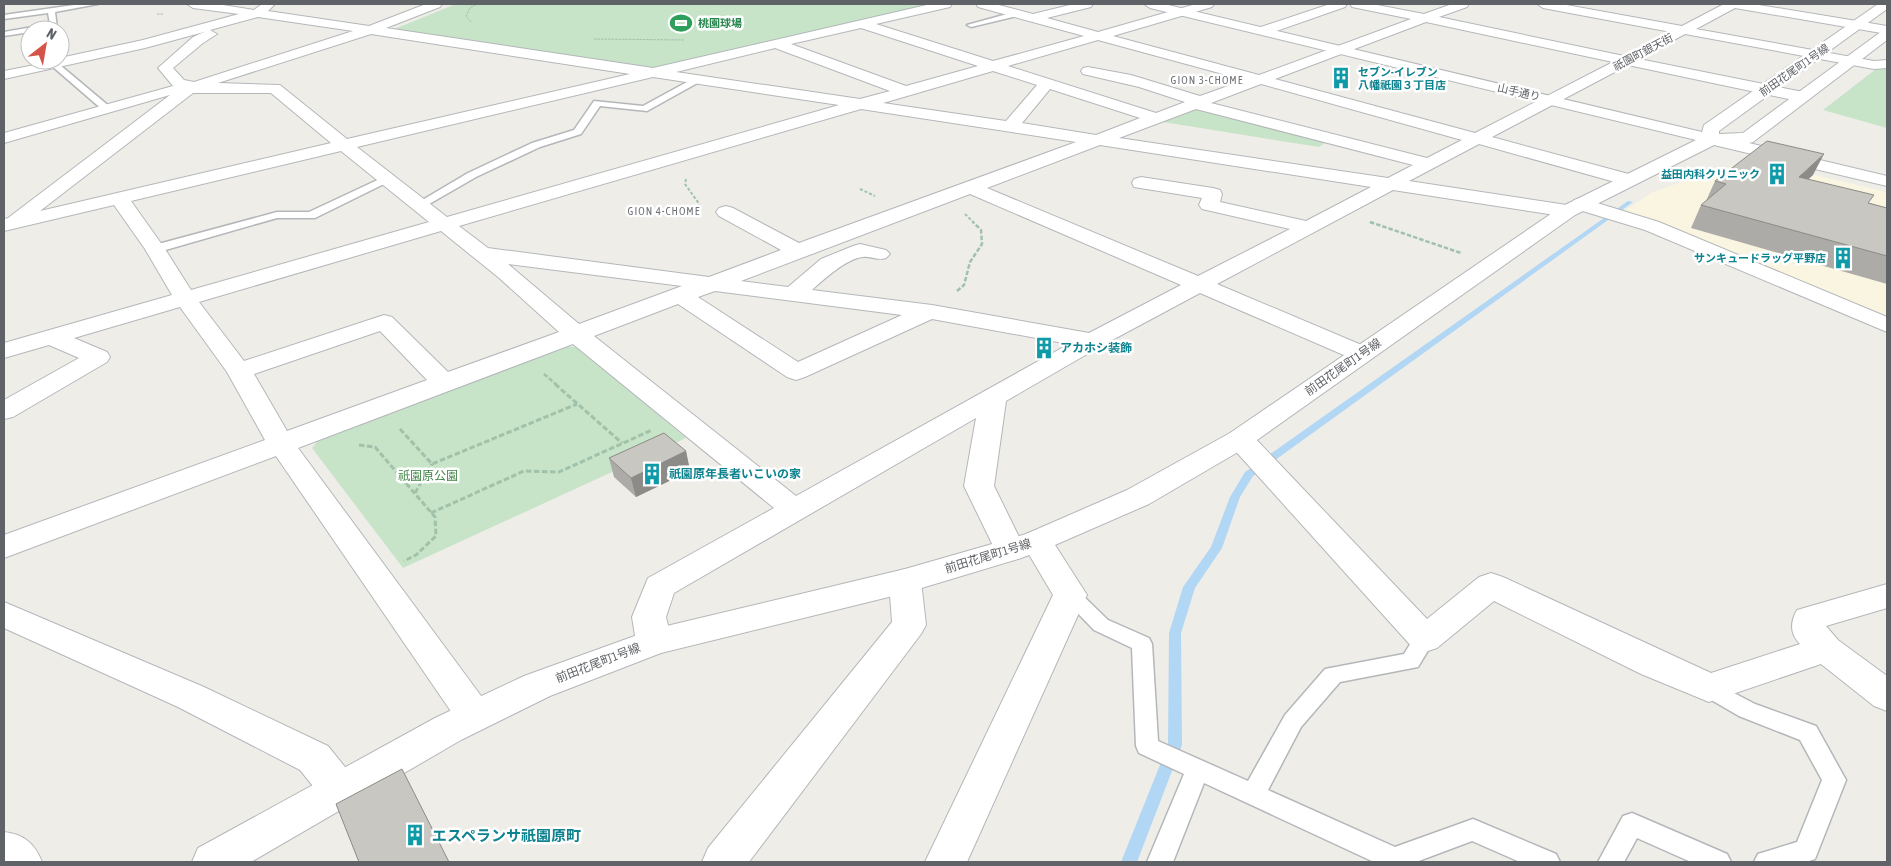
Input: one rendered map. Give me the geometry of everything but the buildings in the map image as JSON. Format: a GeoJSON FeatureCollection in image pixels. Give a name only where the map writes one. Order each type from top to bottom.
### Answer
{"type":"FeatureCollection","features":[{"type":"Feature","properties":{"kind":"street"},"geometry":{"type":"LineString","coordinates":[[193,4],[263,8],[370,30],[1391,184],[1594,211],[1652,226],[1887,325]]}},
{"type":"Feature","properties":{"kind":"street"},"geometry":{"type":"LineString","coordinates":[[5,226],[191,87],[370,30],[436,4]]}},
{"type":"Feature","properties":{"kind":"street"},"geometry":{"type":"LineString","coordinates":[[5,226],[946,4]]}},
{"type":"Feature","properties":{"kind":"street"},"geometry":{"type":"LineString","coordinates":[[982,4],[1629,180]]}},
{"type":"Feature","properties":{"kind":"street"},"geometry":{"type":"LineString","coordinates":[[1034,18],[1087,4]]}},
{"type":"Feature","properties":{"kind":"street","name":"山手通り"},"geometry":{"type":"LineString","coordinates":[[1150,4],[1887,181]]}},
{"type":"Feature","properties":{"kind":"street"},"geometry":{"type":"LineString","coordinates":[[4,352],[50,337],[1208,4]]}},
{"type":"Feature","properties":{"kind":"street"},"geometry":{"type":"LineString","coordinates":[[1263,30],[1341,4]]}},
{"type":"Feature","properties":{"kind":"street"},"geometry":{"type":"LineString","coordinates":[[1356,4],[1803,97]]}},
{"type":"Feature","properties":{"kind":"street"},"geometry":{"type":"LineString","coordinates":[[4,547],[1463,4]]}},
{"type":"Feature","properties":{"kind":"street"},"geometry":{"type":"LineString","coordinates":[[1543,4],[1815,55],[1874,65],[1887,64]]}},
{"type":"Feature","properties":{"kind":"street"},"geometry":{"type":"LineString","coordinates":[[1733,4],[1887,30]]}},
{"type":"Feature","properties":{"kind":"street","name":"祇園町銀天街"},"geometry":{"type":"LineString","coordinates":[[654,642],[649,617],[660,586],[1092,341],[1198,284],[1432,164],[1551,99],[1733,4]]}},
{"type":"Feature","properties":{"kind":"street","name":"前田花尾町1号線"},"geometry":{"type":"LineString","coordinates":[[1712,139],[1710,130],[1886,4]]}},
{"type":"Feature","properties":{"kind":"street"},"geometry":{"type":"LineString","coordinates":[[191,87],[179,84],[165,68],[198,40],[235,20],[263,8]]}},
{"type":"Feature","properties":{"kind":"street"},"geometry":{"type":"LineString","coordinates":[[70,59],[145,44],[235,20]]}},
{"type":"Feature","properties":{"kind":"street"},"geometry":{"type":"LineString","coordinates":[[862,24],[1156,118]]}},
{"type":"Feature","properties":{"kind":"street","name":"前田花尾町1号線"},"geometry":{"type":"LineString","coordinates":[[213,862],[339,789],[474,715],[537,686],[654,642],[905,581],[1024,545],[1138,497],[1256,456],[1362,354],[1492,264],[1594,211],[1629,180],[1712,139],[1747,138],[1887,34]]}},
{"type":"Feature","properties":{"kind":"street"},"geometry":{"type":"LineString","coordinates":[[1562,47],[1585,36]]}},
{"type":"Feature","properties":{"kind":"street"},"geometry":{"type":"LineString","coordinates":[[777,44],[905,91]]}},
{"type":"Feature","properties":{"kind":"street"},"geometry":{"type":"LineString","coordinates":[[4,75],[22,70]]}},
{"type":"Feature","properties":{"kind":"street"},"geometry":{"type":"LineString","coordinates":[[1088,71],[1134,79],[1168,89],[1198,103],[1432,164]]}},
{"type":"Feature","properties":{"kind":"street"},"geometry":{"type":"LineString","coordinates":[[1010,127],[1046,84]]}},
{"type":"Feature","properties":{"kind":"street"},"geometry":{"type":"LineString","coordinates":[[4,138],[168,90],[191,87],[275,88],[344,146],[482,254],[576,334],[794,509]]}},
{"type":"Feature","properties":{"kind":"street"},"geometry":{"type":"LineString","coordinates":[[1260,120],[1316,94]]}},
{"type":"Feature","properties":{"kind":"street"},"geometry":{"type":"LineString","coordinates":[[1141,183],[1213,194],[1209,205],[1308,227]]}},
{"type":"Feature","properties":{"kind":"street"},"geometry":{"type":"LineString","coordinates":[[972,188],[1362,354]]}},
{"type":"Feature","properties":{"kind":"street"},"geometry":{"type":"LineString","coordinates":[[120,199],[155,249],[185,298],[239,371],[281,444],[474,715]]}},
{"type":"Feature","properties":{"kind":"street"},"geometry":{"type":"LineString","coordinates":[[726,212],[798,251]]}},
{"type":"Feature","properties":{"kind":"street"},"geometry":{"type":"LineString","coordinates":[[794,293],[829,264],[844,257],[860,250],[880,254]]}},
{"type":"Feature","properties":{"kind":"street"},"geometry":{"type":"LineString","coordinates":[[482,254],[930,312],[1092,341]]}},
{"type":"Feature","properties":{"kind":"street"},"geometry":{"type":"LineString","coordinates":[[681,296],[796,372],[930,312]]}},
{"type":"Feature","properties":{"kind":"street"},"geometry":{"type":"LineString","coordinates":[[239,371],[384,322],[444,383]]}},
{"type":"Feature","properties":{"kind":"street"},"geometry":{"type":"LineString","coordinates":[[4,411],[98,358],[50,337]]}},
{"type":"Feature","properties":{"kind":"street"},"geometry":{"type":"LineString","coordinates":[[946,862],[1070,595],[1024,545],[979,486],[993,397]]}},
{"type":"Feature","properties":{"kind":"street"},"geometry":{"type":"LineString","coordinates":[[1256,456],[1425,639],[1490,585],[1709,688],[1826,649]]}},
{"type":"Feature","properties":{"kind":"street"},"geometry":{"type":"LineString","coordinates":[[724,862],[909,625],[905,581]]}},
{"type":"Feature","properties":{"kind":"street"},"geometry":{"type":"LineString","coordinates":[[1887,596],[1810,619],[1809,632],[1826,649],[1887,696]]}},
{"type":"Feature","properties":{"kind":"street"},"geometry":{"type":"LineString","coordinates":[[4,614],[191,697],[314,758],[339,789]]}},
{"type":"Feature","properties":{"kind":"street"},"geometry":{"type":"LineString","coordinates":[[4,852],[11,852],[21,862]]}},
{"type":"Feature","properties":{"kind":"lane"},"geometry":{"type":"LineString","coordinates":[[4,17],[94,4]]}},
{"type":"Feature","properties":{"kind":"lane"},"geometry":{"type":"LineString","coordinates":[[4,34],[54,26],[51,10]]}},
{"type":"Feature","properties":{"kind":"lane"},"geometry":{"type":"LineString","coordinates":[[971,25],[1018,13]]}},
{"type":"Feature","properties":{"kind":"lane"},"geometry":{"type":"LineString","coordinates":[[61,70],[107,109]]}},
{"type":"Feature","properties":{"kind":"lane"},"geometry":{"type":"LineString","coordinates":[[420,205],[472,176],[536,145],[578,132],[597,103],[644,108],[698,79]]}},
{"type":"Feature","properties":{"kind":"lane"},"geometry":{"type":"LineString","coordinates":[[155,249],[277,215],[311,216],[386,179]]}},
{"type":"Feature","properties":{"kind":"lane"},"geometry":{"type":"LineString","coordinates":[[1070,595],[1101,625],[1142,644],[1147,746],[1395,860],[1473,830],[1547,862]]}},
{"type":"Feature","properties":{"kind":"lane"},"geometry":{"type":"LineString","coordinates":[[1253,794],[1293,721],[1333,675],[1411,661],[1425,639]]}},
{"type":"Feature","properties":{"kind":"lane"},"geometry":{"type":"LineString","coordinates":[[1709,688],[1747,710],[1808,733],[1834,780],[1806,852],[1767,862]]}},
{"type":"Feature","properties":{"kind":"lane"},"geometry":{"type":"LineString","coordinates":[[1160,862],[1193,767]]}},
{"type":"Feature","properties":{"kind":"lane"},"geometry":{"type":"LineString","coordinates":[[1611,862],[1632,824],[1718,862]]}},
{"type":"Feature","properties":{"kind":"path"},"geometry":{"type":"LineString","coordinates":[[477,4],[470,8],[466,16],[471,22],[478,24]]}},
{"type":"Feature","properties":{"kind":"path"},"geometry":{"type":"LineString","coordinates":[[594,39],[689,40]]}},
{"type":"Feature","properties":{"kind":"path"},"geometry":{"type":"LineString","coordinates":[[696,152],[701,158],[687,171],[684,184],[699,204],[710,211],[726,212]]}},
{"type":"Feature","properties":{"kind":"path"},"geometry":{"type":"LineString","coordinates":[[930,312],[964,286],[970,262],[982,244],[980,230],[966,216],[965,201],[972,188]]}},
{"type":"Feature","properties":{"kind":"path"},"geometry":{"type":"LineString","coordinates":[[1338,212],[1492,264]]}},
{"type":"Feature","properties":{"kind":"path"},"geometry":{"type":"LineString","coordinates":[[539,370],[622,443]]}},
{"type":"Feature","properties":{"kind":"path"},"geometry":{"type":"LineString","coordinates":[[414,493],[432,464],[577,404]]}},
{"type":"Feature","properties":{"kind":"path"},"geometry":{"type":"LineString","coordinates":[[431,513],[524,471],[559,472],[680,418]]}},
{"type":"Feature","properties":{"kind":"path"},"geometry":{"type":"LineString","coordinates":[[397,425],[432,464]]}},
{"type":"Feature","properties":{"kind":"path"},"geometry":{"type":"LineString","coordinates":[[357,445],[375,447],[434,517],[436,536],[416,554],[376,577]]}},
{"type":"Feature","properties":{"kind":"shaded area"},"geometry":{"type":"Polygon","coordinates":[[[1753,160],[1887,192],[1887,316],[1659,224],[1622,212],[1653,192],[1698,176],[1753,160]]]}},
{"type":"Feature","properties":{"kind":"green space"},"geometry":{"type":"Polygon","coordinates":[[[456,4],[930,4],[650,69],[392,30],[456,4]]]}},
{"type":"Feature","properties":{"kind":"green space"},"geometry":{"type":"Polygon","coordinates":[[[1876,69],[1887,69],[1887,128],[1823,110],[1876,69]]]}},
{"type":"Feature","properties":{"kind":"green space"},"geometry":{"type":"Polygon","coordinates":[[[1196,107],[1329,140],[1319,147],[1157,121],[1196,107]]]}},
{"type":"Feature","properties":{"kind":"green space","name":"祇園原公園"},"geometry":{"type":"Polygon","coordinates":[[[560,346],[578,347],[686,438],[403,568],[312,448],[322,436],[560,346]]]}},
{"type":"Feature","properties":{"kind":"waterway"},"geometry":{"type":"LineString","coordinates":[[1129,862],[1175,745],[1175,633],[1189,587],[1216,548],[1235,497],[1249,474],[1630,202]]}},
{"type":"Feature","properties":{"kind":"place","name":"桃園球場"},"geometry":{"type":"Point","coordinates":[681,23]}},
{"type":"Feature","properties":{"kind":"place","name":"セブン-イレブン 八幡祇園３丁目店"},"geometry":{"type":"Point","coordinates":[1341,78]}},
{"type":"Feature","properties":{"kind":"place","name":"益田内科クリニック"},"geometry":{"type":"Point","coordinates":[1777,174]}},
{"type":"Feature","properties":{"kind":"place","name":"サンキュードラッグ平野店"},"geometry":{"type":"Point","coordinates":[1843,258]}},
{"type":"Feature","properties":{"kind":"place","name":"アカホシ装飾"},"geometry":{"type":"Point","coordinates":[1044,348]}},
{"type":"Feature","properties":{"kind":"place","name":"祇園原年長者いこいの家"},"geometry":{"type":"Point","coordinates":[652,474]}},
{"type":"Feature","properties":{"kind":"place","name":"エスペランサ祇園原町"},"geometry":{"type":"Point","coordinates":[415,835]}},
{"type":"Feature","properties":{"kind":"district","name":"GION 3-CHOME"},"geometry":{"type":"Point","coordinates":[1207,80]}},
{"type":"Feature","properties":{"kind":"district","name":"GION 4-CHOME"},"geometry":{"type":"Point","coordinates":[664,211]}}]}
